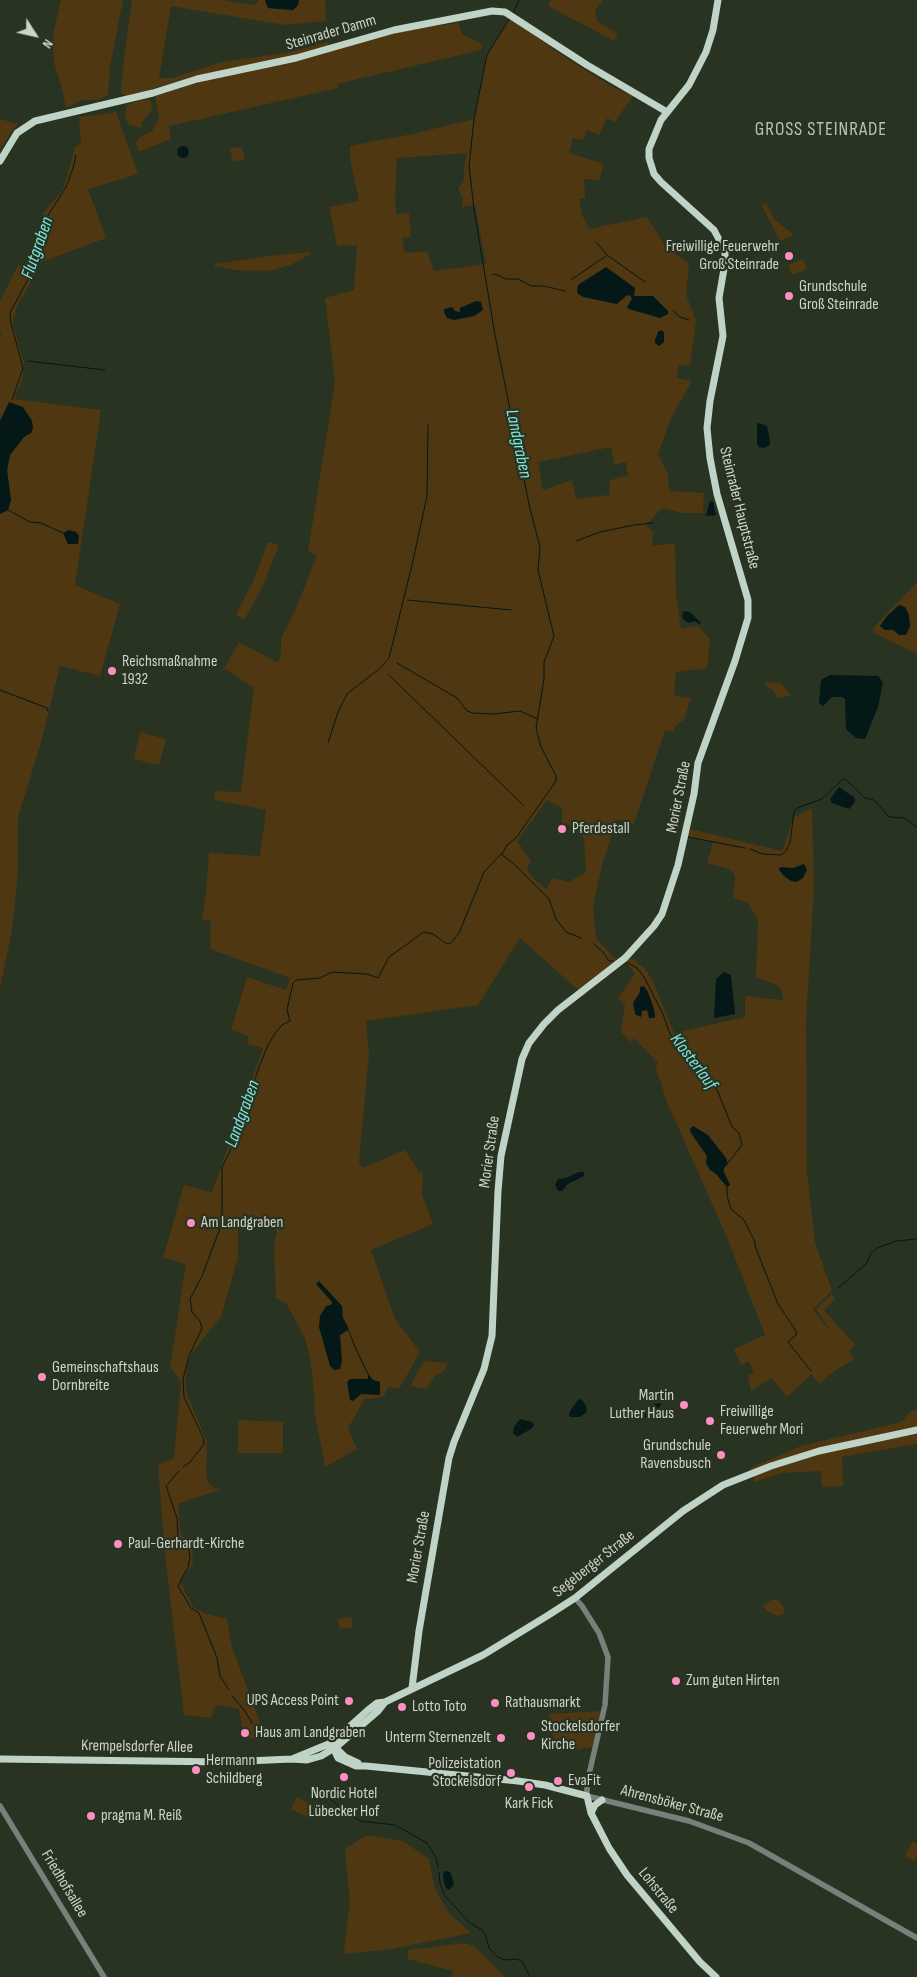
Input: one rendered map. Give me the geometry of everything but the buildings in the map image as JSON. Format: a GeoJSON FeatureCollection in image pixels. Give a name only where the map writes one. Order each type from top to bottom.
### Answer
{"type":"FeatureCollection","features":[{"type":"Feature","properties":{"kind":"main road","name":"Steinrader Hauptstraße"},"geometry":{"type":"LineString","coordinates":[[718,0],[713,30],[706,52],[689,85],[667,112],[657,129],[649,149],[650,166],[661,182],[714,230],[724,251],[725,263],[719,298],[723,336],[710,401],[707,428],[710,458],[717,494],[748,600],[749,610],[747,624],[729,680]]}},
{"type":"Feature","properties":{"kind":"main road","name":"Steinrader Damm"},"geometry":{"type":"LineString","coordinates":[[0,161],[17,133],[35,121],[153,93],[197,78],[296,58],[400,28],[492,11],[505,12],[587,66],[667,112]]}},
{"type":"Feature","properties":{"kind":"main road","name":"Morier Straße"},"geometry":{"type":"LineString","coordinates":[[412,1688],[419,1631],[449,1458],[484,1370],[492,1336],[500,1162],[522,1060],[529,1043],[544,1024],[558,1010],[625,958],[654,926],[662,914],[678,865],[694,794],[698,764],[729,680]]}},
{"type":"Feature","properties":{"kind":"main road","name":"Segeberger Straße"},"geometry":{"type":"LineString","coordinates":[[273,1760],[307,1760],[321,1756],[333,1747],[368,1710],[378,1703],[385,1702],[483,1655],[575,1598],[683,1511],[723,1485],[818,1450],[917,1430]]}},
{"type":"Feature","properties":{"kind":"main road","name":"Ahrensböker Straße"},"geometry":{"type":"LineString","coordinates":[[333,1747],[335,1756],[343,1762],[356,1766],[518,1781],[545,1785],[587,1796]]}},
{"type":"Feature","properties":{"kind":"main road","name":"Krempelsdorfer Allee"},"geometry":{"type":"LineString","coordinates":[[0,1760],[216,1762],[273,1760]]}},
{"type":"Feature","properties":{"kind":"main road","name":"Lohstraße"},"geometry":{"type":"LineString","coordinates":[[587,1796],[591,1813],[609,1848],[627,1875],[700,1962],[716,1977]]}},
{"type":"Feature","properties":{"kind":"main road"},"geometry":{"type":"LineString","coordinates":[[591,1813],[602,1800]]}},
{"type":"Feature","properties":{"kind":"street"},"geometry":{"type":"LineString","coordinates":[[575,1598],[599,1633],[608,1657],[605,1705],[587,1783],[587,1796]]}},
{"type":"Feature","properties":{"kind":"street","name":"Ahrensböker Straße"},"geometry":{"type":"LineString","coordinates":[[587,1796],[690,1822],[748,1842],[917,1938]]}},
{"type":"Feature","properties":{"kind":"street","name":"Friedhofsallee"},"geometry":{"type":"LineString","coordinates":[[0,1806],[104,1977]]}},
{"type":"Feature","properties":{"kind":"shaded area"},"geometry":{"type":"Polygon","coordinates":[[[61,0],[123,0],[110,66],[108,95],[98,100],[83,100],[66,108],[54,62],[53,34],[61,0]]]}},
{"type":"Feature","properties":{"kind":"shaded area"},"geometry":{"type":"Polygon","coordinates":[[[132,0],[223,0],[254,5],[259,0],[265,0],[268,8],[293,10],[298,5],[299,0],[325,0],[326,21],[285,25],[171,6],[159,78],[173,78],[218,63],[290,52],[328,42],[329,46],[308,53],[193,77],[128,96],[122,94],[121,89],[132,0]]]}},
{"type":"Feature","properties":{"kind":"shaded area"},"geometry":{"type":"Polygon","coordinates":[[[265,0],[299,0],[298,5],[293,10],[268,8],[265,0]]]}},
{"type":"Feature","properties":{"kind":"shaded area"},"geometry":{"type":"Polygon","coordinates":[[[551,0],[603,0],[595,11],[597,21],[618,34],[614,41],[548,6],[551,0]]]}},
{"type":"Feature","properties":{"kind":"shaded area"},"geometry":{"type":"Polygon","coordinates":[[[510,18],[566,58],[611,86],[633,96],[615,122],[607,118],[599,135],[587,130],[584,140],[573,138],[569,153],[604,164],[599,180],[584,179],[585,198],[579,199],[582,215],[589,229],[647,217],[667,248],[689,263],[686,295],[696,320],[690,366],[679,365],[677,378],[692,381],[671,418],[658,454],[668,475],[669,491],[704,493],[703,513],[682,513],[662,508],[646,525],[653,532],[652,546],[675,543],[676,594],[681,629],[698,626],[710,639],[707,668],[676,672],[674,696],[691,698],[684,720],[677,724],[673,732],[665,730],[634,824],[617,819],[602,865],[593,907],[596,938],[617,961],[578,990],[520,938],[478,1005],[366,1021],[369,1054],[359,1162],[362,1168],[405,1150],[420,1173],[423,1172],[422,1194],[433,1224],[371,1250],[395,1319],[420,1352],[399,1389],[389,1387],[383,1397],[365,1399],[348,1428],[357,1449],[325,1467],[314,1408],[315,1400],[310,1358],[305,1338],[286,1303],[276,1298],[274,1246],[277,1232],[274,1227],[263,1225],[238,1225],[238,1257],[221,1317],[193,1351],[187,1365],[185,1383],[188,1397],[207,1442],[206,1475],[208,1483],[215,1489],[222,1489],[178,1504],[180,1532],[192,1549],[193,1564],[180,1581],[193,1607],[204,1613],[227,1619],[232,1647],[266,1739],[244,1738],[239,1709],[216,1705],[211,1718],[184,1715],[165,1555],[158,1465],[174,1458],[181,1382],[170,1367],[186,1264],[163,1258],[184,1185],[212,1192],[263,1048],[247,1044],[249,1036],[231,1030],[247,977],[286,990],[290,978],[210,949],[211,921],[202,919],[209,853],[260,856],[266,810],[214,800],[215,791],[241,792],[254,688],[224,668],[239,642],[278,663],[281,654],[281,638],[297,606],[317,555],[308,552],[335,382],[325,298],[354,290],[357,245],[337,246],[329,207],[359,201],[350,158],[350,146],[474,119],[487,55],[510,18]],[[467,153],[397,158],[396,214],[409,213],[411,237],[402,238],[405,253],[427,251],[434,271],[486,264],[475,205],[462,207],[463,200],[459,190],[464,181],[467,153]],[[611,447],[538,462],[543,490],[572,480],[576,499],[609,495],[610,480],[628,476],[626,462],[614,465],[611,447]],[[547,800],[517,841],[531,861],[527,869],[533,878],[546,889],[553,878],[569,882],[586,872],[584,838],[568,824],[562,823],[562,808],[547,800]]]}},
{"type":"Feature","properties":{"kind":"shaded area"},"geometry":{"type":"Polygon","coordinates":[[[459,23],[462,34],[482,44],[481,50],[337,84],[338,88],[169,126],[171,139],[139,152],[136,144],[139,138],[152,131],[159,119],[155,96],[205,80],[404,30],[459,23]]]}},
{"type":"Feature","properties":{"kind":"shaded area"},"geometry":{"type":"Polygon","coordinates":[[[147,98],[151,102],[152,111],[142,122],[141,128],[129,125],[125,115],[127,105],[147,98]]]}},
{"type":"Feature","properties":{"kind":"shaded area"},"geometry":{"type":"Polygon","coordinates":[[[116,112],[138,174],[88,189],[106,238],[39,263],[36,273],[17,306],[13,320],[24,364],[22,380],[14,399],[101,410],[75,585],[120,604],[100,676],[60,666],[40,746],[18,817],[18,873],[12,930],[0,989],[0,514],[8,510],[11,500],[7,470],[10,455],[24,437],[31,433],[2,417],[0,421],[0,336],[2,333],[0,333],[0,301],[18,265],[28,267],[44,212],[63,190],[75,147],[81,143],[79,117],[116,112]]]}},
{"type":"Feature","properties":{"kind":"shaded area"},"geometry":{"type":"Polygon","coordinates":[[[0,119],[18,124],[0,150],[0,119]]]}},
{"type":"Feature","properties":{"kind":"shaded area"},"geometry":{"type":"Polygon","coordinates":[[[181,146],[185,146],[189,152],[185,158],[181,158],[177,154],[177,150],[181,146]]]}},
{"type":"Feature","properties":{"kind":"shaded area"},"geometry":{"type":"Polygon","coordinates":[[[241,147],[245,159],[233,162],[230,148],[241,147]]]}},
{"type":"Feature","properties":{"kind":"shaded area"},"geometry":{"type":"Polygon","coordinates":[[[766,203],[773,218],[794,235],[780,241],[762,206],[766,203]]]}},
{"type":"Feature","properties":{"kind":"shaded area"},"geometry":{"type":"Polygon","coordinates":[[[310,252],[310,254],[291,265],[269,271],[235,270],[214,266],[215,264],[260,257],[310,252]]]}},
{"type":"Feature","properties":{"kind":"shaded area"},"geometry":{"type":"Polygon","coordinates":[[[803,259],[807,269],[792,275],[788,265],[803,259]]]}},
{"type":"Feature","properties":{"kind":"shaded area"},"geometry":{"type":"Polygon","coordinates":[[[606,267],[635,288],[634,296],[653,296],[668,311],[668,314],[660,318],[629,309],[627,307],[632,299],[630,295],[617,304],[583,297],[578,294],[578,285],[606,267]]]}},
{"type":"Feature","properties":{"kind":"shaded area"},"geometry":{"type":"Polygon","coordinates":[[[476,301],[481,302],[483,310],[474,316],[454,320],[447,318],[444,312],[444,309],[452,307],[455,311],[460,312],[460,308],[476,301]]]}},
{"type":"Feature","properties":{"kind":"shaded area"},"geometry":{"type":"Polygon","coordinates":[[[661,330],[664,332],[664,342],[659,346],[655,343],[655,340],[658,332],[661,330]]]}},
{"type":"Feature","properties":{"kind":"shaded area"},"geometry":{"type":"Polygon","coordinates":[[[9,402],[23,407],[32,421],[33,428],[31,433],[24,437],[10,455],[7,470],[11,500],[8,510],[0,514],[0,421],[9,402]]]}},
{"type":"Feature","properties":{"kind":"shaded area"},"geometry":{"type":"Polygon","coordinates":[[[757,424],[767,426],[770,441],[770,445],[763,448],[757,444],[757,424]]]}},
{"type":"Feature","properties":{"kind":"shaded area"},"geometry":{"type":"Polygon","coordinates":[[[710,501],[713,502],[716,515],[706,516],[710,501]]]}},
{"type":"Feature","properties":{"kind":"shaded area"},"geometry":{"type":"Polygon","coordinates":[[[69,530],[76,532],[79,536],[78,544],[68,544],[63,533],[69,530]]]}},
{"type":"Feature","properties":{"kind":"shaded area"},"geometry":{"type":"Polygon","coordinates":[[[268,542],[279,545],[263,586],[244,620],[236,614],[253,582],[268,542]]]}},
{"type":"Feature","properties":{"kind":"shaded area"},"geometry":{"type":"Polygon","coordinates":[[[917,582],[917,654],[874,633],[873,628],[917,582]]]}},
{"type":"Feature","properties":{"kind":"shaded area"},"geometry":{"type":"Polygon","coordinates":[[[899,605],[905,607],[909,615],[910,626],[906,635],[899,635],[893,630],[885,630],[880,626],[887,616],[899,605]]]}},
{"type":"Feature","properties":{"kind":"shaded area"},"geometry":{"type":"Polygon","coordinates":[[[683,612],[691,613],[701,623],[699,624],[695,621],[689,623],[684,620],[682,616],[683,612]]]}},
{"type":"Feature","properties":{"kind":"shaded area"},"geometry":{"type":"Polygon","coordinates":[[[830,675],[878,676],[883,682],[878,707],[865,739],[856,738],[846,729],[845,699],[842,697],[832,697],[823,706],[819,703],[821,680],[830,675]]]}},
{"type":"Feature","properties":{"kind":"shaded area"},"geometry":{"type":"Polygon","coordinates":[[[766,682],[780,683],[791,695],[777,698],[774,691],[765,685],[766,682]]]}},
{"type":"Feature","properties":{"kind":"shaded area"},"geometry":{"type":"Polygon","coordinates":[[[140,732],[166,739],[159,765],[134,759],[140,732]]]}},
{"type":"Feature","properties":{"kind":"shaded area"},"geometry":{"type":"Polygon","coordinates":[[[839,787],[855,798],[855,802],[849,809],[832,803],[830,799],[839,787]]]}},
{"type":"Feature","properties":{"kind":"shaded area"},"geometry":{"type":"Polygon","coordinates":[[[812,808],[814,889],[806,1020],[807,1173],[815,1242],[832,1291],[813,1309],[833,1335],[816,1309],[832,1294],[835,1299],[824,1310],[855,1345],[849,1351],[854,1359],[830,1374],[819,1384],[812,1374],[787,1397],[772,1378],[751,1391],[748,1376],[754,1372],[749,1361],[741,1365],[734,1349],[765,1335],[728,1240],[667,1102],[655,1065],[658,1063],[634,1038],[631,1042],[621,1032],[625,1005],[618,998],[635,974],[626,961],[629,958],[635,960],[646,970],[653,981],[674,1033],[745,1017],[745,996],[783,1000],[779,986],[756,977],[758,920],[748,903],[733,898],[735,876],[730,869],[707,863],[713,842],[688,837],[690,829],[782,851],[794,817],[812,808]]]}},
{"type":"Feature","properties":{"kind":"shaded area"},"geometry":{"type":"Polygon","coordinates":[[[804,864],[807,870],[803,878],[797,882],[791,881],[779,870],[780,867],[793,868],[804,864]]]}},
{"type":"Feature","properties":{"kind":"shaded area"},"geometry":{"type":"Polygon","coordinates":[[[724,972],[731,975],[735,1014],[714,1018],[716,979],[724,972]]]}},
{"type":"Feature","properties":{"kind":"shaded area"},"geometry":{"type":"Polygon","coordinates":[[[644,986],[654,1009],[654,1018],[649,1018],[647,1010],[642,1011],[641,1017],[635,1014],[633,1003],[640,992],[640,987],[644,986]]]}},
{"type":"Feature","properties":{"kind":"shaded area"},"geometry":{"type":"Polygon","coordinates":[[[693,1126],[708,1135],[726,1158],[728,1164],[724,1168],[724,1172],[730,1185],[727,1187],[710,1170],[706,1163],[707,1156],[691,1133],[690,1129],[693,1126]]]}},
{"type":"Feature","properties":{"kind":"shaded area"},"geometry":{"type":"Polygon","coordinates":[[[579,1172],[584,1172],[584,1176],[568,1184],[562,1191],[558,1191],[555,1185],[558,1179],[566,1178],[579,1172]]]}},
{"type":"Feature","properties":{"kind":"shaded area"},"geometry":{"type":"Polygon","coordinates":[[[319,1281],[342,1306],[343,1318],[369,1375],[373,1380],[380,1382],[380,1395],[361,1394],[353,1401],[350,1400],[347,1382],[350,1379],[368,1379],[368,1375],[355,1348],[348,1330],[340,1335],[342,1361],[340,1369],[334,1370],[330,1366],[319,1327],[320,1316],[326,1306],[331,1305],[332,1302],[316,1284],[319,1281]]]}},
{"type":"Feature","properties":{"kind":"shaded area"},"geometry":{"type":"Polygon","coordinates":[[[424,1361],[448,1363],[443,1372],[435,1376],[427,1389],[410,1386],[424,1361]]]}},
{"type":"Feature","properties":{"kind":"shaded area"},"geometry":{"type":"Polygon","coordinates":[[[581,1399],[586,1406],[587,1412],[580,1417],[570,1417],[570,1411],[578,1400],[581,1399]]]}},
{"type":"Feature","properties":{"kind":"shaded area"},"geometry":{"type":"Polygon","coordinates":[[[658,1403],[662,1404],[657,1410],[642,1420],[638,1411],[658,1403]]]}},
{"type":"Feature","properties":{"kind":"shaded area"},"geometry":{"type":"Polygon","coordinates":[[[911,1411],[917,1411],[917,1444],[842,1457],[843,1486],[822,1487],[821,1471],[781,1473],[755,1482],[750,1468],[801,1446],[901,1422],[911,1411]]]}},
{"type":"Feature","properties":{"kind":"shaded area"},"geometry":{"type":"Polygon","coordinates":[[[520,1419],[532,1422],[534,1425],[531,1429],[517,1437],[513,1433],[514,1427],[520,1419]]]}},
{"type":"Feature","properties":{"kind":"shaded area"},"geometry":{"type":"Polygon","coordinates":[[[238,1420],[283,1422],[283,1453],[238,1453],[238,1420]]]}},
{"type":"Feature","properties":{"kind":"shaded area"},"geometry":{"type":"Polygon","coordinates":[[[773,1599],[779,1601],[784,1608],[784,1614],[778,1616],[766,1610],[763,1605],[773,1599]]]}},
{"type":"Feature","properties":{"kind":"shaded area"},"geometry":{"type":"Polygon","coordinates":[[[352,1617],[353,1627],[340,1629],[338,1619],[352,1617]]]}},
{"type":"Feature","properties":{"kind":"shaded area"},"geometry":{"type":"Polygon","coordinates":[[[603,1711],[594,1747],[557,1752],[548,1714],[603,1711]]]}},
{"type":"Feature","properties":{"kind":"shaded area"},"geometry":{"type":"Polygon","coordinates":[[[297,1797],[317,1807],[310,1819],[291,1809],[297,1797]]]}},
{"type":"Feature","properties":{"kind":"shaded area"},"geometry":{"type":"Polygon","coordinates":[[[367,1835],[403,1841],[429,1859],[435,1889],[449,1913],[471,1933],[393,1949],[345,1954],[344,1948],[350,1902],[345,1853],[346,1848],[367,1835]]]}},
{"type":"Feature","properties":{"kind":"shaded area"},"geometry":{"type":"Polygon","coordinates":[[[913,1841],[917,1844],[917,1855],[914,1861],[905,1856],[913,1841]]]}},
{"type":"Feature","properties":{"kind":"shaded area"},"geometry":{"type":"Polygon","coordinates":[[[445,1871],[450,1872],[454,1884],[449,1890],[444,1883],[443,1874],[445,1871]]]}},
{"type":"Feature","properties":{"kind":"shaded area"},"geometry":{"type":"Polygon","coordinates":[[[464,1943],[474,1946],[505,1977],[452,1977],[453,1971],[408,1959],[408,1950],[464,1943]]]}},
{"type":"Feature","properties":{"kind":"waterway","name":"Landgraben"},"geometry":{"type":"LineString","coordinates":[[513,13],[519,0]]}},
{"type":"Feature","properties":{"kind":"waterway","name":"Landgraben"},"geometry":{"type":"LineString","coordinates":[[502,854],[507,845],[517,837],[556,781],[556,776],[541,747],[536,728],[544,679],[544,662],[554,636],[538,570],[540,547],[530,509],[495,335],[474,209],[469,166],[474,119],[487,55],[510,18]]}},
{"type":"Feature","properties":{"kind":"waterway","name":"Flutgraben"},"geometry":{"type":"LineString","coordinates":[[12,400],[23,368],[10,313],[33,270],[36,250],[45,220],[66,187],[76,155]]}},
{"type":"Feature","properties":{"kind":"waterway"},"geometry":{"type":"LineString","coordinates":[[596,242],[607,255],[645,282]]}},
{"type":"Feature","properties":{"kind":"waterway"},"geometry":{"type":"LineString","coordinates":[[571,280],[606,256]]}},
{"type":"Feature","properties":{"kind":"waterway"},"geometry":{"type":"LineString","coordinates":[[492,275],[495,274],[506,279],[518,279],[531,286],[544,286],[565,291]]}},
{"type":"Feature","properties":{"kind":"waterway"},"geometry":{"type":"LineString","coordinates":[[673,311],[680,317],[689,320]]}},
{"type":"Feature","properties":{"kind":"waterway"},"geometry":{"type":"LineString","coordinates":[[28,361],[105,370]]}},
{"type":"Feature","properties":{"kind":"waterway"},"geometry":{"type":"LineString","coordinates":[[328,743],[338,712],[347,694],[379,669],[389,658],[427,496],[428,425]]}},
{"type":"Feature","properties":{"kind":"waterway"},"geometry":{"type":"LineString","coordinates":[[8,510],[30,522],[41,523],[63,533]]}},
{"type":"Feature","properties":{"kind":"waterway"},"geometry":{"type":"LineString","coordinates":[[576,541],[600,532],[653,523]]}},
{"type":"Feature","properties":{"kind":"waterway"},"geometry":{"type":"LineString","coordinates":[[407,600],[511,610]]}},
{"type":"Feature","properties":{"kind":"waterway"},"geometry":{"type":"LineString","coordinates":[[397,663],[457,698],[467,711],[494,714],[520,711],[538,719]]}},
{"type":"Feature","properties":{"kind":"waterway"},"geometry":{"type":"LineString","coordinates":[[389,675],[524,806]]}},
{"type":"Feature","properties":{"kind":"waterway"},"geometry":{"type":"LineString","coordinates":[[0,690],[47,708],[48,711]]}},
{"type":"Feature","properties":{"kind":"waterway"},"geometry":{"type":"LineString","coordinates":[[750,849],[763,854],[781,855],[786,851],[790,843],[794,812],[797,808],[822,799],[843,779],[865,798],[874,800],[889,817],[904,818],[917,827]]}},
{"type":"Feature","properties":{"kind":"waterway"},"geometry":{"type":"LineString","coordinates":[[688,837],[745,848]]}},
{"type":"Feature","properties":{"kind":"waterway","name":"Landgraben"},"geometry":{"type":"LineString","coordinates":[[183,1467],[190,1462],[204,1444],[203,1437],[184,1397],[183,1379],[189,1356],[202,1328],[200,1321],[192,1312],[190,1299],[202,1276],[222,1223],[222,1167],[234,1143],[268,1045],[282,1025],[290,1021],[287,1010],[293,983],[296,980],[320,978],[332,972],[367,974],[378,978],[389,957],[424,932],[433,934],[447,944],[451,943],[459,933],[484,872],[501,854],[514,864],[549,899],[556,919],[566,932],[581,938]]}},
{"type":"Feature","properties":{"kind":"waterway"},"geometry":{"type":"LineString","coordinates":[[594,944],[609,961],[613,961]]}},
{"type":"Feature","properties":{"kind":"waterway","name":"Klosterlauf"},"geometry":{"type":"LineString","coordinates":[[628,963],[637,968],[644,977],[663,1014],[670,1034],[709,1079],[718,1092],[732,1127],[739,1133],[742,1145],[728,1163]]}},
{"type":"Feature","properties":{"kind":"waterway","name":"Klosterlauf"},"geometry":{"type":"LineString","coordinates":[[727,1187],[727,1196],[731,1209],[744,1220],[755,1242],[778,1304],[796,1331],[796,1335],[788,1342],[811,1371]]}},
{"type":"Feature","properties":{"kind":"waterway"},"geometry":{"type":"LineString","coordinates":[[838,1288],[866,1264],[871,1253],[877,1248],[896,1241],[917,1239]]}},
{"type":"Feature","properties":{"kind":"waterway","name":"Landgraben"},"geometry":{"type":"LineString","coordinates":[[179,1471],[166,1486],[177,1518],[178,1536],[180,1542],[189,1550],[190,1558],[188,1567],[178,1586],[191,1608],[199,1613],[217,1658],[220,1676],[229,1690]]}},
{"type":"Feature","properties":{"kind":"waterway","name":"Landgraben"},"geometry":{"type":"LineString","coordinates":[[232,1696],[245,1711],[252,1723]]}},
{"type":"Feature","properties":{"kind":"waterway","name":"Landgraben"},"geometry":{"type":"LineString","coordinates":[[320,1790],[348,1814],[360,1821],[395,1825],[427,1843],[436,1858],[438,1867]]}},
{"type":"Feature","properties":{"kind":"waterway","name":"Landgraben"},"geometry":{"type":"LineString","coordinates":[[439,1872],[440,1884],[445,1896],[469,1922],[482,1930],[489,1948],[498,1957],[505,1960],[517,1959],[523,1962],[530,1977]]}},
{"type":"Feature","properties":{"kind":"place","name":"Freiwillige Feuerwehr Groß Steinrade"},"geometry":{"type":"Point","coordinates":[789,256]}},
{"type":"Feature","properties":{"kind":"place","name":"Grundschule Groß Steinrade"},"geometry":{"type":"Point","coordinates":[789,296]}},
{"type":"Feature","properties":{"kind":"place","name":"Reichsmaßnahme 1932"},"geometry":{"type":"Point","coordinates":[112,671]}},
{"type":"Feature","properties":{"kind":"place","name":"Pferdestall"},"geometry":{"type":"Point","coordinates":[562,829]}},
{"type":"Feature","properties":{"kind":"place","name":"Am Landgraben"},"geometry":{"type":"Point","coordinates":[191,1223]}},
{"type":"Feature","properties":{"kind":"place","name":"Gemeinschaftshaus Dornbreite"},"geometry":{"type":"Point","coordinates":[42,1377]}},
{"type":"Feature","properties":{"kind":"place","name":"Martin Luther Haus"},"geometry":{"type":"Point","coordinates":[684,1405]}},
{"type":"Feature","properties":{"kind":"place","name":"Freiwillige Feuerwehr Mori"},"geometry":{"type":"Point","coordinates":[710,1421]}},
{"type":"Feature","properties":{"kind":"place","name":"Grundschule Ravensbusch"},"geometry":{"type":"Point","coordinates":[721,1455]}},
{"type":"Feature","properties":{"kind":"place","name":"Paul-Gerhardt-Kirche"},"geometry":{"type":"Point","coordinates":[118,1544]}},
{"type":"Feature","properties":{"kind":"place","name":"Zum guten Hirten"},"geometry":{"type":"Point","coordinates":[676,1681]}},
{"type":"Feature","properties":{"kind":"place","name":"UPS Access Point"},"geometry":{"type":"Point","coordinates":[349,1701]}},
{"type":"Feature","properties":{"kind":"place","name":"Rathausmarkt"},"geometry":{"type":"Point","coordinates":[495,1703]}},
{"type":"Feature","properties":{"kind":"place","name":"Lotto Toto"},"geometry":{"type":"Point","coordinates":[402,1707]}},
{"type":"Feature","properties":{"kind":"place","name":"Haus am Landgraben"},"geometry":{"type":"Point","coordinates":[245,1733]}},
{"type":"Feature","properties":{"kind":"place","name":"Stockelsdorfer Kirche"},"geometry":{"type":"Point","coordinates":[531,1736]}},
{"type":"Feature","properties":{"kind":"place","name":"Unterm Sternenzelt"},"geometry":{"type":"Point","coordinates":[501,1738]}},
{"type":"Feature","properties":{"kind":"place","name":"Hermann Schildberg"},"geometry":{"type":"Point","coordinates":[196,1770]}},
{"type":"Feature","properties":{"kind":"place","name":"Polizeistation Stockelsdorf"},"geometry":{"type":"Point","coordinates":[511,1773]}},
{"type":"Feature","properties":{"kind":"place","name":"Nordic Hotel Lübecker Hof"},"geometry":{"type":"Point","coordinates":[344,1777]}},
{"type":"Feature","properties":{"kind":"place","name":"EvaFit"},"geometry":{"type":"Point","coordinates":[558,1781]}},
{"type":"Feature","properties":{"kind":"place","name":"Kark Fick"},"geometry":{"type":"Point","coordinates":[529,1787]}},
{"type":"Feature","properties":{"kind":"place","name":"pragma M. Reiß"},"geometry":{"type":"Point","coordinates":[91,1816]}},
{"type":"Feature","properties":{"kind":"district","name":"GROSS STEINRADE"},"geometry":{"type":"Point","coordinates":[821,130]}}]}
